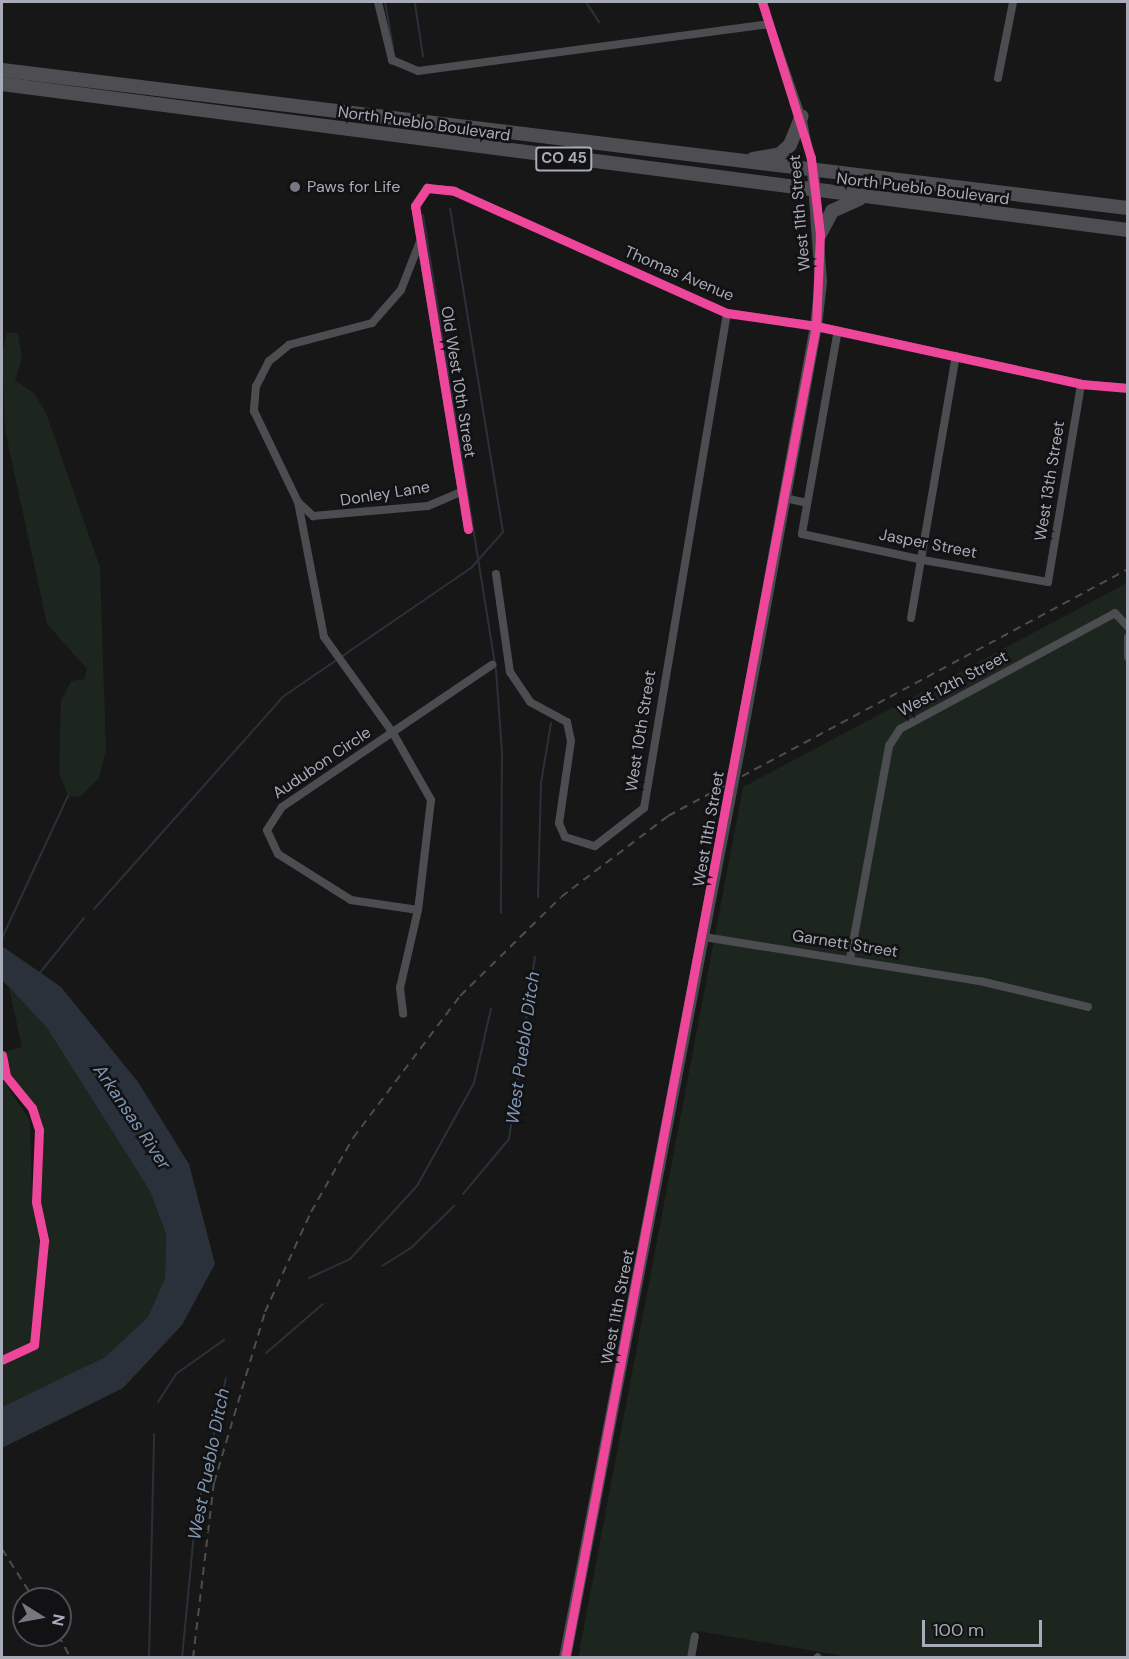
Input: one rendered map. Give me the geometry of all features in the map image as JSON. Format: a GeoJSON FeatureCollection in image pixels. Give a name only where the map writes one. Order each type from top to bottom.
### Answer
{"type":"FeatureCollection","features":[{"type":"Feature","properties":{"kind":"main road","name":"North Pueblo Boulevard"},"geometry":{"type":"LineString","coordinates":[[2,70],[1128,208]]}},
{"type":"Feature","properties":{"kind":"main road","name":"North Pueblo Boulevard"},"geometry":{"type":"LineString","coordinates":[[2,84],[815,192],[1128,230]]}},
{"type":"Feature","properties":{"kind":"main road"},"geometry":{"type":"LineString","coordinates":[[738,162],[780,154],[796,137],[801,116]]}},
{"type":"Feature","properties":{"kind":"main road"},"geometry":{"type":"LineString","coordinates":[[820,234],[832,211],[864,198]]}},
{"type":"Feature","properties":{"kind":"street"},"geometry":{"type":"LineString","coordinates":[[378,2],[385,47],[392,60],[418,71],[769,24]]}},
{"type":"Feature","properties":{"kind":"street"},"geometry":{"type":"LineString","coordinates":[[998,78],[1013,2]]}},
{"type":"Feature","properties":{"kind":"street","name":"West 11th Street"},"geometry":{"type":"LineString","coordinates":[[565,1658],[704,937],[816,326],[820,234],[813,171],[801,116],[764,4]]}},
{"type":"Feature","properties":{"kind":"street","name":"Thomas Avenue"},"geometry":{"type":"LineString","coordinates":[[420,241],[415,206],[427,188],[436,187],[727,313],[816,326],[837,335],[956,356],[1081,384],[1128,388]]}},
{"type":"Feature","properties":{"kind":"street"},"geometry":{"type":"LineString","coordinates":[[403,1014],[400,988],[418,910],[431,800],[393,733],[340,664],[324,637],[298,502],[254,411],[256,386],[269,361],[289,345],[372,323],[401,290],[420,241]]}},
{"type":"Feature","properties":{"kind":"street","name":"Old West 10th Street"},"geometry":{"type":"LineString","coordinates":[[420,241],[468,529]]}},
{"type":"Feature","properties":{"kind":"street","name":"West 10th Street"},"geometry":{"type":"LineString","coordinates":[[496,574],[510,672],[530,702],[567,722],[571,741],[560,823],[565,837],[595,846],[644,808],[727,313]]}},
{"type":"Feature","properties":{"kind":"street"},"geometry":{"type":"LineString","coordinates":[[785,498],[806,503],[837,335]]}},
{"type":"Feature","properties":{"kind":"street"},"geometry":{"type":"LineString","coordinates":[[911,618],[923,560],[956,356]]}},
{"type":"Feature","properties":{"kind":"street","name":"West 13th Street"},"geometry":{"type":"LineString","coordinates":[[1048,582],[1081,384]]}},
{"type":"Feature","properties":{"kind":"street","name":"Donley Lane"},"geometry":{"type":"LineString","coordinates":[[298,502],[313,516],[428,506],[461,492]]}},
{"type":"Feature","properties":{"kind":"street","name":"Jasper Street"},"geometry":{"type":"LineString","coordinates":[[806,503],[802,534],[923,560],[1048,582]]}},
{"type":"Feature","properties":{"kind":"street","name":"West 12th Street"},"geometry":{"type":"LineString","coordinates":[[850,959],[889,746],[900,729],[1115,613],[1128,627]]}},
{"type":"Feature","properties":{"kind":"street"},"geometry":{"type":"LineString","coordinates":[[1128,637],[1128,657]]}},
{"type":"Feature","properties":{"kind":"street","name":"Audubon Circle"},"geometry":{"type":"LineString","coordinates":[[418,910],[351,900],[279,854],[267,830],[282,807],[492,665]]}},
{"type":"Feature","properties":{"kind":"street","name":"Garnett Street"},"geometry":{"type":"LineString","coordinates":[[704,937],[980,981],[1088,1007]]}},
{"type":"Feature","properties":{"kind":"street"},"geometry":{"type":"LineString","coordinates":[[691,1658],[695,1636]]}},
{"type":"Feature","properties":{"kind":"shaded area"},"geometry":{"type":"Polygon","coordinates":[[[7,333],[18,333],[22,358],[15,380],[34,393],[46,413],[100,567],[106,750],[99,778],[80,797],[68,796],[59,773],[61,701],[71,681],[84,679],[87,669],[47,624],[5,430],[2,353],[7,333]]]}},
{"type":"Feature","properties":{"kind":"shaded area"},"geometry":{"type":"Polygon","coordinates":[[[1127,583],[1127,1657],[855,1658],[697,1631],[686,1657],[578,1658],[743,787],[1127,583]]]}},
{"type":"Feature","properties":{"kind":"shaded area"},"geometry":{"type":"Polygon","coordinates":[[[9,988],[47,1028],[150,1191],[166,1234],[165,1278],[148,1317],[105,1357],[2,1407],[2,1364],[37,1345],[45,1236],[38,1200],[39,1124],[5,1066],[3,1052],[22,1047],[9,988]]]}},
{"type":"Feature","properties":{"kind":"shaded area"},"geometry":{"type":"Polygon","coordinates":[[[2,1078],[30,1121],[32,1196],[40,1246],[31,1344],[2,1359],[2,1078]]]}},
{"type":"Feature","properties":{"kind":"water","name":"Arkansas River"},"geometry":{"type":"Polygon","coordinates":[[[2,946],[61,987],[138,1082],[189,1164],[215,1264],[182,1325],[123,1388],[2,1448],[2,1407],[105,1357],[148,1317],[165,1278],[166,1234],[150,1191],[47,1028],[2,980],[2,946]]]}},
{"type":"Feature","properties":{"kind":"waterway"},"geometry":{"type":"LineString","coordinates":[[385,2],[393,48]]}},
{"type":"Feature","properties":{"kind":"waterway","name":"West Pueblo Ditch"},"geometry":{"type":"LineString","coordinates":[[586,2],[599,22]]}},
{"type":"Feature","properties":{"kind":"waterway"},"geometry":{"type":"LineString","coordinates":[[415,4],[423,56]]}},
{"type":"Feature","properties":{"kind":"waterway"},"geometry":{"type":"LineString","coordinates":[[94,909],[284,696],[471,568],[503,532],[450,208]]}},
{"type":"Feature","properties":{"kind":"waterway"},"geometry":{"type":"LineString","coordinates":[[423,215],[496,670],[502,751],[501,913]]}},
{"type":"Feature","properties":{"kind":"waterway","name":"West Pueblo Ditch"},"geometry":{"type":"LineString","coordinates":[[538,897],[541,783],[551,723]]}},
{"type":"Feature","properties":{"kind":"waterway"},"geometry":{"type":"LineString","coordinates":[[2,938],[68,796]]}},
{"type":"Feature","properties":{"kind":"waterway"},"geometry":{"type":"LineString","coordinates":[[39,974],[84,918]]}},
{"type":"Feature","properties":{"kind":"waterway","name":"West Pueblo Ditch"},"geometry":{"type":"LineString","coordinates":[[463,1194],[509,1139],[535,957]]}},
{"type":"Feature","properties":{"kind":"waterway"},"geometry":{"type":"LineString","coordinates":[[309,1278],[350,1259],[417,1186],[474,1083],[491,1009]]}},
{"type":"Feature","properties":{"kind":"waterway","name":"West Pueblo Ditch"},"geometry":{"type":"LineString","coordinates":[[382,1266],[412,1247],[454,1206]]}},
{"type":"Feature","properties":{"kind":"waterway","name":"West Pueblo Ditch"},"geometry":{"type":"LineString","coordinates":[[266,1353],[323,1304]]}},
{"type":"Feature","properties":{"kind":"waterway"},"geometry":{"type":"LineString","coordinates":[[158,1402],[176,1374],[224,1340]]}},
{"type":"Feature","properties":{"kind":"waterway","name":"West Pueblo Ditch"},"geometry":{"type":"LineString","coordinates":[[182,1658],[195,1522],[226,1378]]}},
{"type":"Feature","properties":{"kind":"waterway"},"geometry":{"type":"LineString","coordinates":[[149,1658],[154,1434]]}},
{"type":"Feature","properties":{"kind":"railway"},"geometry":{"type":"LineString","coordinates":[[193,1658],[214,1483],[265,1312],[311,1212],[353,1138],[460,996],[561,897],[668,816],[1128,569]]}},
{"type":"Feature","properties":{"kind":"railway"},"geometry":{"type":"LineString","coordinates":[[2,1549],[26,1587]]}},
{"type":"Feature","properties":{"kind":"railway"},"geometry":{"type":"LineString","coordinates":[[65,1647],[71,1658]]}},
{"type":"Feature","properties":{"kind":"cycle path"},"geometry":{"type":"LineString","coordinates":[[565,1658],[816,326],[820,234],[811,158],[762,2]]}},
{"type":"Feature","properties":{"kind":"cycle path"},"geometry":{"type":"LineString","coordinates":[[468,529],[415,206],[427,188],[454,191],[727,313],[816,326],[1081,384],[1128,388]]}},
{"type":"Feature","properties":{"kind":"cycle path"},"geometry":{"type":"LineString","coordinates":[[2,1055],[6,1076],[32,1108],[39,1130],[36,1202],[44,1241],[34,1345],[2,1360]]}},
{"type":"Feature","properties":{"kind":"place","name":"Paws for Life"},"geometry":{"type":"Point","coordinates":[295,187]}}]}
